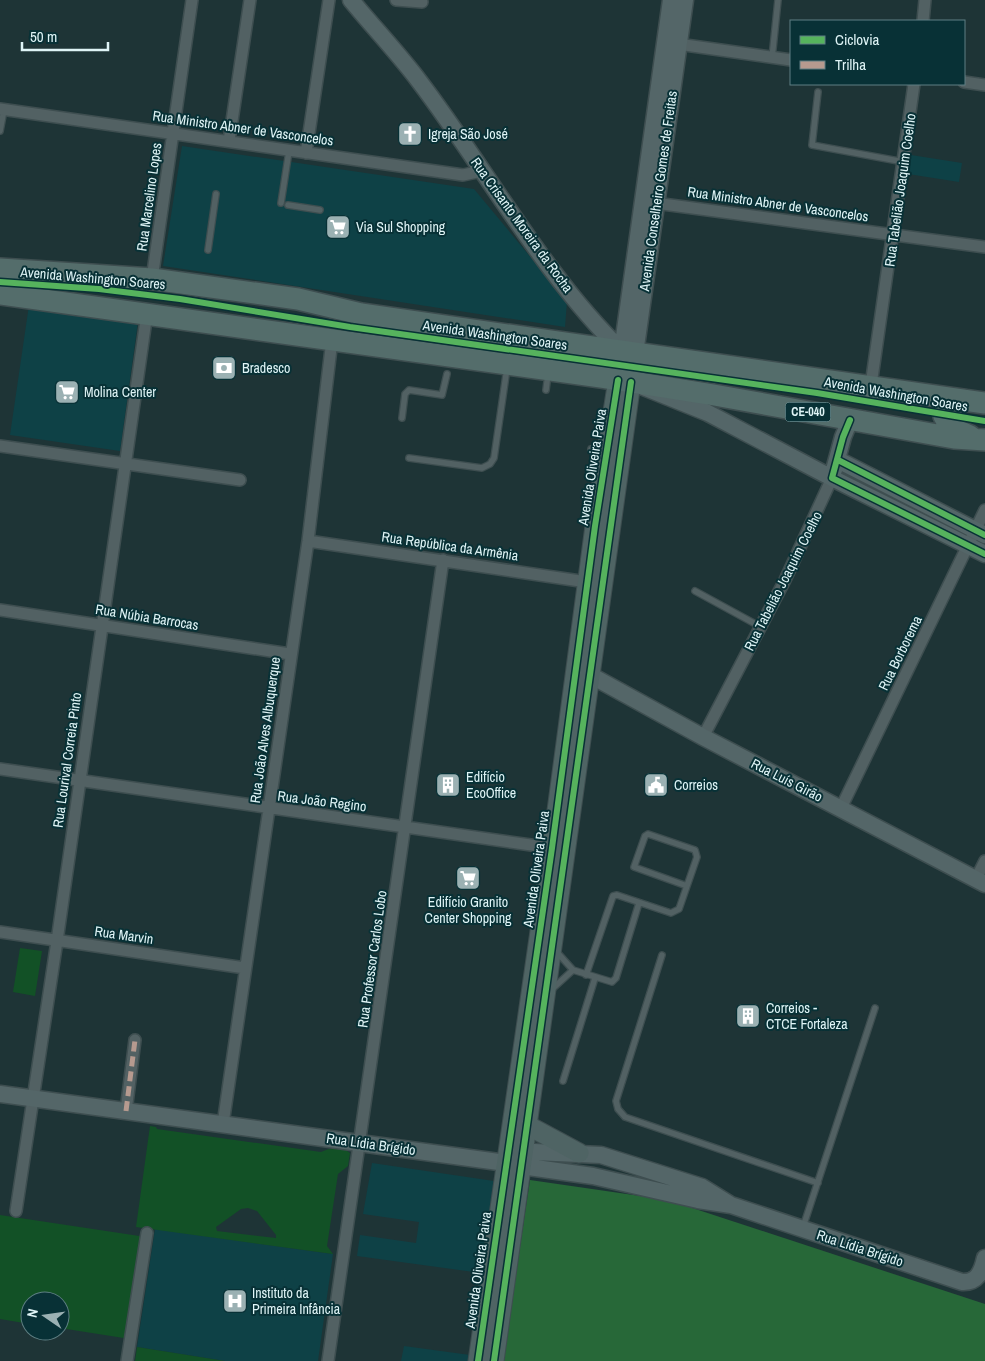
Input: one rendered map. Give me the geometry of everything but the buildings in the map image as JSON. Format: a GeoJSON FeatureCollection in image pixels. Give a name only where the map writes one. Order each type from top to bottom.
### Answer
{"type":"FeatureCollection","features":[{"type":"Feature","properties":{"kind":"highway","name":"Avenida Washington Soares"},"geometry":{"type":"LineString","coordinates":[[0,269],[152,279],[298,299],[361,314],[871,385],[985,403]]}},
{"type":"Feature","properties":{"kind":"highway","name":"Avenida Washington Soares"},"geometry":{"type":"LineString","coordinates":[[0,294],[508,364],[547,380],[625,381],[954,438],[983,440]]}},
{"type":"Feature","properties":{"kind":"highway"},"geometry":{"type":"LineString","coordinates":[[964,400],[948,406],[944,416],[950,427],[958,432],[983,440]]}},
{"type":"Feature","properties":{"kind":"main road","name":"Avenida Oliveira Paiva"},"geometry":{"type":"LineString","coordinates":[[494,1361],[552,848],[587,582],[599,450],[625,381]]}},
{"type":"Feature","properties":{"kind":"main road","name":"Avenida Oliveira Paiva"},"geometry":{"type":"LineString","coordinates":[[478,1361],[516,1162],[527,1125],[590,675],[625,381]]}},
{"type":"Feature","properties":{"kind":"main road"},"geometry":{"type":"LineString","coordinates":[[527,1125],[580,1153]]}},
{"type":"Feature","properties":{"kind":"street","name":"Rua Marcelino Lopes"},"geometry":{"type":"LineString","coordinates":[[152,279],[192,0]]}},
{"type":"Feature","properties":{"kind":"street"},"geometry":{"type":"LineString","coordinates":[[229,142],[250,0]]}},
{"type":"Feature","properties":{"kind":"street"},"geometry":{"type":"LineString","coordinates":[[306,153],[330,0]]}},
{"type":"Feature","properties":{"kind":"street","name":"Rua Crisanto Moreira da Rocha"},"geometry":{"type":"LineString","coordinates":[[350,0],[419,81],[482,171],[597,327],[629,352]]}},
{"type":"Feature","properties":{"kind":"street"},"geometry":{"type":"LineString","coordinates":[[396,0],[422,2]]}},
{"type":"Feature","properties":{"kind":"street","name":"Avenida Conselheiro Gomes de Freitas"},"geometry":{"type":"LineString","coordinates":[[625,381],[671,0]]}},
{"type":"Feature","properties":{"kind":"street","name":"Avenida Conselheiro Gomes de Freitas"},"geometry":{"type":"LineString","coordinates":[[629,352],[655,203],[685,0]]}},
{"type":"Feature","properties":{"kind":"street"},"geometry":{"type":"LineString","coordinates":[[922,20],[925,0]]}},
{"type":"Feature","properties":{"kind":"street"},"geometry":{"type":"LineString","coordinates":[[678,44],[790,60]]}},
{"type":"Feature","properties":{"kind":"street"},"geometry":{"type":"LineString","coordinates":[[965,82],[985,85]]}},
{"type":"Feature","properties":{"kind":"street","name":"Rua Tabelião Joaquim Coelho"},"geometry":{"type":"LineString","coordinates":[[871,385],[894,235],[914,85]]}},
{"type":"Feature","properties":{"kind":"street","name":"Rua Ministro Abner de Vasconcelos"},"geometry":{"type":"LineString","coordinates":[[2,110],[464,176],[482,171]]}},
{"type":"Feature","properties":{"kind":"street","name":"Rua Ministro Abner de Vasconcelos"},"geometry":{"type":"LineString","coordinates":[[655,203],[985,247]]}},
{"type":"Feature","properties":{"kind":"street","name":"Rua Lourival Correia Pìnto"},"geometry":{"type":"LineString","coordinates":[[16,1211],[147,314]]}},
{"type":"Feature","properties":{"kind":"street","name":"Rua João Alves Albuquerque"},"geometry":{"type":"LineString","coordinates":[[223,1124],[308,540],[332,340]]}},
{"type":"Feature","properties":{"kind":"street"},"geometry":{"type":"LineString","coordinates":[[625,381],[708,413],[832,478],[985,554]]}},
{"type":"Feature","properties":{"kind":"street","name":"Rua Tabelião Joaquim Coelho"},"geometry":{"type":"LineString","coordinates":[[703,737],[761,627],[823,500],[850,420]]}},
{"type":"Feature","properties":{"kind":"street"},"geometry":{"type":"LineString","coordinates":[[0,446],[240,480]]}},
{"type":"Feature","properties":{"kind":"street"},"geometry":{"type":"LineString","coordinates":[[838,460],[980,532]]}},
{"type":"Feature","properties":{"kind":"street","name":"Rua Borborema"},"geometry":{"type":"LineString","coordinates":[[841,808],[968,545],[980,532],[985,510]]}},
{"type":"Feature","properties":{"kind":"street","name":"Rua República da Armênia"},"geometry":{"type":"LineString","coordinates":[[308,540],[587,582]]}},
{"type":"Feature","properties":{"kind":"street","name":"Rua Professor Carlos Lobo"},"geometry":{"type":"LineString","coordinates":[[328,1361],[443,560]]}},
{"type":"Feature","properties":{"kind":"street","name":"Rua Núbia Barrocas"},"geometry":{"type":"LineString","coordinates":[[0,610],[290,654]]}},
{"type":"Feature","properties":{"kind":"street","name":"Rua Luís Girão"},"geometry":{"type":"LineString","coordinates":[[590,675],[703,737],[980,882]]}},
{"type":"Feature","properties":{"kind":"street","name":"Rua João Regino"},"geometry":{"type":"LineString","coordinates":[[0,770],[552,848]]}},
{"type":"Feature","properties":{"kind":"street"},"geometry":{"type":"LineString","coordinates":[[980,882],[985,861]]}},
{"type":"Feature","properties":{"kind":"street","name":"Rua Marvin"},"geometry":{"type":"LineString","coordinates":[[0,932],[245,968]]}},
{"type":"Feature","properties":{"kind":"street"},"geometry":{"type":"LineString","coordinates":[[126,1111],[135,1040]]}},
{"type":"Feature","properties":{"kind":"street","name":"Rua Lídia Brígido"},"geometry":{"type":"LineString","coordinates":[[0,1094],[516,1162],[593,1176],[698,1200],[731,1205],[962,1282],[975,1279],[984,1263]]}},
{"type":"Feature","properties":{"kind":"street","name":"Rua Lídia Brígido"},"geometry":{"type":"LineString","coordinates":[[516,1162],[534,1152],[601,1155],[702,1187],[731,1205]]}},
{"type":"Feature","properties":{"kind":"street"},"geometry":{"type":"LineString","coordinates":[[593,1176],[605,1169],[606,1162],[601,1155]]}},
{"type":"Feature","properties":{"kind":"street"},"geometry":{"type":"LineString","coordinates":[[127,1361],[147,1233]]}},
{"type":"Feature","properties":{"kind":"lane"},"geometry":{"type":"LineString","coordinates":[[772,58],[778,0]]}},
{"type":"Feature","properties":{"kind":"lane"},"geometry":{"type":"LineString","coordinates":[[818,92],[812,145],[904,162]]}},
{"type":"Feature","properties":{"kind":"lane"},"geometry":{"type":"LineString","coordinates":[[0,131],[2,110]]}},
{"type":"Feature","properties":{"kind":"lane"},"geometry":{"type":"LineString","coordinates":[[281,204],[289,150]]}},
{"type":"Feature","properties":{"kind":"lane"},"geometry":{"type":"LineString","coordinates":[[208,250],[216,194]]}},
{"type":"Feature","properties":{"kind":"lane"},"geometry":{"type":"LineString","coordinates":[[288,205],[320,210]]}},
{"type":"Feature","properties":{"kind":"lane"},"geometry":{"type":"LineString","coordinates":[[409,458],[482,468],[490,464],[494,458],[508,364]]}},
{"type":"Feature","properties":{"kind":"lane"},"geometry":{"type":"LineString","coordinates":[[402,418],[405,394],[409,390],[442,395],[447,374]]}},
{"type":"Feature","properties":{"kind":"lane"},"geometry":{"type":"LineString","coordinates":[[695,591],[761,627]]}},
{"type":"Feature","properties":{"kind":"lane"},"geometry":{"type":"LineString","coordinates":[[586,974],[613,896],[617,895],[675,913],[679,909],[697,857],[695,850],[648,834],[645,836],[634,866],[686,886]]}},
{"type":"Feature","properties":{"kind":"lane"},"geometry":{"type":"LineString","coordinates":[[552,947],[573,970],[612,982],[616,978],[639,903]]}},
{"type":"Feature","properties":{"kind":"lane"},"geometry":{"type":"LineString","coordinates":[[662,955],[616,1101],[618,1109],[625,1117],[818,1183]]}},
{"type":"Feature","properties":{"kind":"lane"},"geometry":{"type":"LineString","coordinates":[[545,995],[573,970]]}},
{"type":"Feature","properties":{"kind":"lane"},"geometry":{"type":"LineString","coordinates":[[564,1081],[595,978]]}},
{"type":"Feature","properties":{"kind":"lane"},"geometry":{"type":"LineString","coordinates":[[803,1229],[874,1008]]}},
{"type":"Feature","properties":{"kind":"shaded area","name":"Via Sul Shopping"},"geometry":{"type":"Polygon","coordinates":[[[182,146],[474,189],[567,301],[565,327],[163,266],[182,146]]]}},
{"type":"Feature","properties":{"kind":"shaded area"},"geometry":{"type":"Polygon","coordinates":[[[911,155],[962,163],[959,182],[908,174],[911,155]]]}},
{"type":"Feature","properties":{"kind":"shaded area","name":"Molina Center"},"geometry":{"type":"Polygon","coordinates":[[[29,305],[138,322],[120,451],[10,435],[29,305]]]}},
{"type":"Feature","properties":{"kind":"shaded area"},"geometry":{"type":"Polygon","coordinates":[[[372,1163],[494,1181],[481,1273],[357,1256],[360,1235],[416,1243],[419,1222],[363,1214],[372,1163]]]}},
{"type":"Feature","properties":{"kind":"shaded area","name":"Instituto da Primeira Infância"},"geometry":{"type":"Polygon","coordinates":[[[155,1229],[333,1254],[318,1361],[225,1361],[137,1347],[155,1229]]]}},
{"type":"Feature","properties":{"kind":"shaded area"},"geometry":{"type":"Polygon","coordinates":[[[404,1346],[470,1355],[469,1361],[401,1361],[404,1346]]]}},
{"type":"Feature","properties":{"kind":"green space"},"geometry":{"type":"Polygon","coordinates":[[[20,948],[42,951],[35,996],[13,992],[20,948]]]}},
{"type":"Feature","properties":{"kind":"green space"},"geometry":{"type":"Polygon","coordinates":[[[150,1126],[157,1129],[321,1152],[340,1149],[350,1153],[348,1166],[338,1174],[327,1246],[333,1254],[136,1227],[150,1126]],[[248,1208],[241,1209],[216,1227],[217,1231],[276,1238],[276,1235],[257,1211],[248,1208]]]}},
{"type":"Feature","properties":{"kind":"green space"},"geometry":{"type":"Polygon","coordinates":[[[530,1180],[668,1200],[985,1304],[985,1361],[503,1361],[530,1180]]]}},
{"type":"Feature","properties":{"kind":"green space"},"geometry":{"type":"Polygon","coordinates":[[[0,1215],[146,1237],[130,1339],[70,1330],[70,1291],[20,1291],[20,1322],[0,1319],[0,1215]]]}},
{"type":"Feature","properties":{"kind":"green space"},"geometry":{"type":"Polygon","coordinates":[[[137,1347],[225,1361],[135,1361],[137,1347]]]}},
{"type":"Feature","properties":{"kind":"marked path"},"geometry":{"type":"LineString","coordinates":[[126,1111],[135,1040]]}},
{"type":"Feature","properties":{"kind":"cycle path"},"geometry":{"type":"LineString","coordinates":[[0,282],[99,289],[180,299],[350,327],[817,393],[985,421]]}},
{"type":"Feature","properties":{"kind":"cycle path"},"geometry":{"type":"LineString","coordinates":[[478,1361],[552,848],[595,526],[618,380]]}},
{"type":"Feature","properties":{"kind":"cycle path"},"geometry":{"type":"LineString","coordinates":[[494,1361],[631,382]]}},
{"type":"Feature","properties":{"kind":"cycle path"},"geometry":{"type":"LineString","coordinates":[[850,420],[843,437],[832,478],[985,554]]}},
{"type":"Feature","properties":{"kind":"cycle path"},"geometry":{"type":"LineString","coordinates":[[838,460],[985,535]]}},
{"type":"Feature","properties":{"kind":"place","name":"Igreja São José"},"geometry":{"type":"Point","coordinates":[410,134]}},
{"type":"Feature","properties":{"kind":"place","name":"Via Sul Shopping"},"geometry":{"type":"Point","coordinates":[338,227]}},
{"type":"Feature","properties":{"kind":"place","name":"Bradesco"},"geometry":{"type":"Point","coordinates":[224,368]}},
{"type":"Feature","properties":{"kind":"place","name":"Molina Center"},"geometry":{"type":"Point","coordinates":[67,392]}},
{"type":"Feature","properties":{"kind":"place","name":"Edifício EcoOffice"},"geometry":{"type":"Point","coordinates":[448,785]}},
{"type":"Feature","properties":{"kind":"place","name":"Correios"},"geometry":{"type":"Point","coordinates":[656,785]}},
{"type":"Feature","properties":{"kind":"place","name":"Edifício Granito Center Shopping"},"geometry":{"type":"Point","coordinates":[468,878]}},
{"type":"Feature","properties":{"kind":"place","name":"Correios - CTCE Fortaleza"},"geometry":{"type":"Point","coordinates":[748,1016]}},
{"type":"Feature","properties":{"kind":"place","name":"Instituto da Primeira Infância"},"geometry":{"type":"Point","coordinates":[235,1301]}}]}
